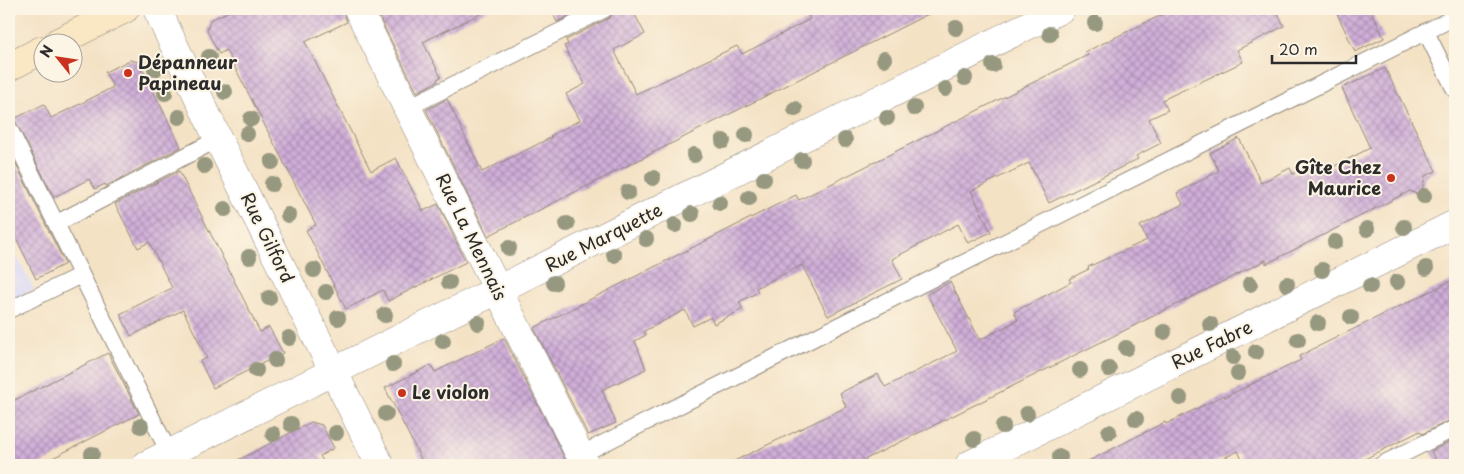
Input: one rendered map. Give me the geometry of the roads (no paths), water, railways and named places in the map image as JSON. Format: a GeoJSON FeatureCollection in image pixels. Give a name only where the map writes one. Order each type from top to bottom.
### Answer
{"type":"FeatureCollection","features":[{"type":"Feature","properties":{"kind":"main road"},"geometry":{"type":"LineString","coordinates":[[79,32],[126,9]]}},
{"type":"Feature","properties":{"kind":"main road"},"geometry":{"type":"LineString","coordinates":[[9,67],[32,55]]}},
{"type":"Feature","properties":{"kind":"street","name":"Rue Gilford"},"geometry":{"type":"LineString","coordinates":[[156,9],[218,139],[380,465]]}},
{"type":"Feature","properties":{"kind":"street","name":"Rue La Mennais"},"geometry":{"type":"LineString","coordinates":[[358,9],[582,460]]}},
{"type":"Feature","properties":{"kind":"street","name":"Rue Marquette"},"geometry":{"type":"LineString","coordinates":[[164,461],[333,372],[1061,9]]}},
{"type":"Feature","properties":{"kind":"street","name":"Rue Fabre"},"geometry":{"type":"LineString","coordinates":[[969,465],[1455,224]]}},
{"type":"Feature","properties":{"kind":"lane"},"geometry":{"type":"LineString","coordinates":[[407,108],[605,9]]}},
{"type":"Feature","properties":{"kind":"lane"},"geometry":{"type":"LineString","coordinates":[[582,460],[1455,17]]}},
{"type":"Feature","properties":{"kind":"lane"},"geometry":{"type":"LineString","coordinates":[[1426,32],[1455,90]]}},
{"type":"Feature","properties":{"kind":"lane"},"geometry":{"type":"LineString","coordinates":[[9,128],[57,223],[164,461]]}},
{"type":"Feature","properties":{"kind":"lane"},"geometry":{"type":"LineString","coordinates":[[57,223],[218,139]]}},
{"type":"Feature","properties":{"kind":"lane"},"geometry":{"type":"LineString","coordinates":[[9,310],[81,275]]}},
{"type":"Feature","properties":{"kind":"lane"},"geometry":{"type":"LineString","coordinates":[[1380,465],[1455,428]]}},
{"type":"Feature","properties":{"kind":"place","name":"Dépanneur Papineau"},"geometry":{"type":"Point","coordinates":[128,73]}},
{"type":"Feature","properties":{"kind":"place","name":"Gîte Chez Maurice"},"geometry":{"type":"Point","coordinates":[1391,178]}},
{"type":"Feature","properties":{"kind":"place","name":"Le violon"},"geometry":{"type":"Point","coordinates":[402,393]}}]}
